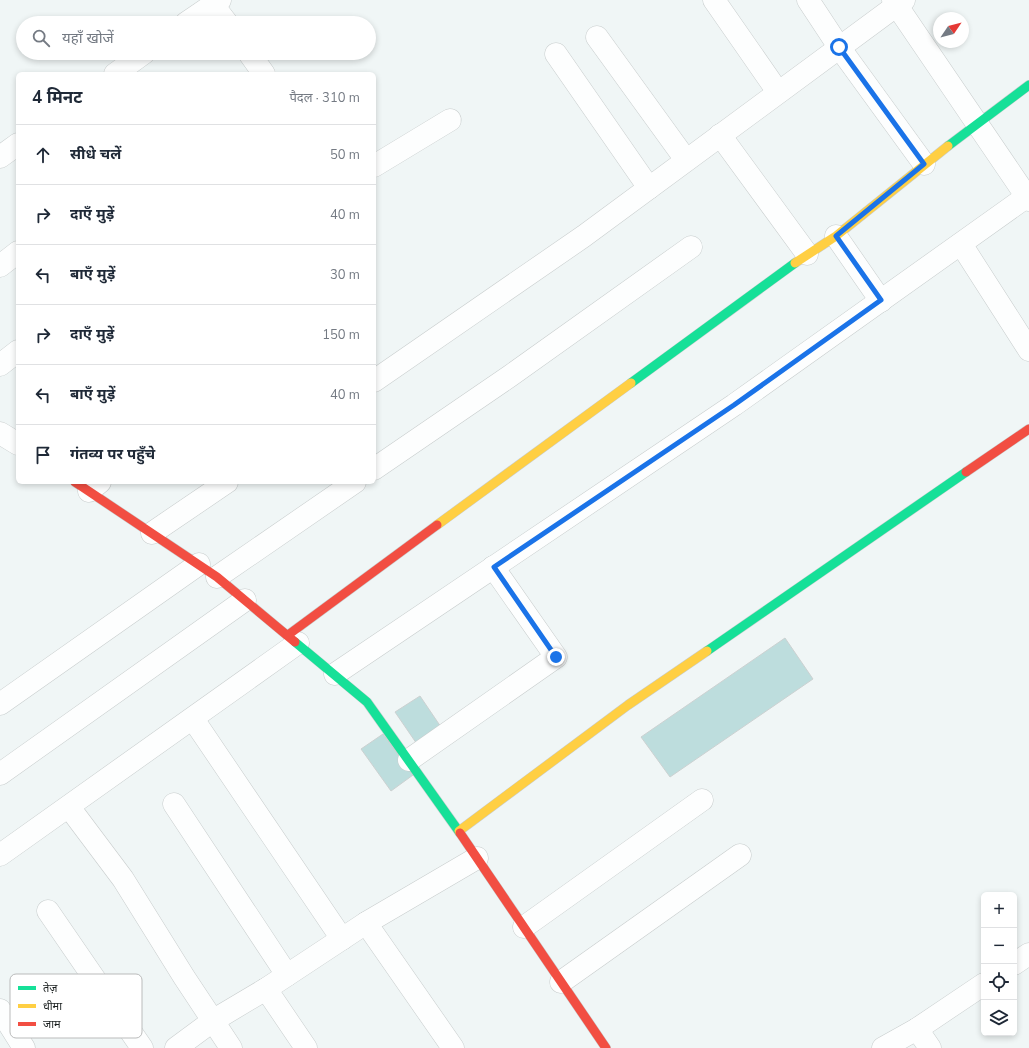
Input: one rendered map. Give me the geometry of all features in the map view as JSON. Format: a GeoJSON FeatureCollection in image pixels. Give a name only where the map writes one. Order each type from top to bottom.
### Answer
{"type":"FeatureCollection","features":[{"type":"Feature","properties":{"kind":"street"},"geometry":{"type":"LineString","coordinates":[[714,0],[778,92]]}},
{"type":"Feature","properties":{"kind":"street"},"geometry":{"type":"LineString","coordinates":[[808,0],[839,47],[924,164]]}},
{"type":"Feature","properties":{"kind":"street"},"geometry":{"type":"LineString","coordinates":[[196,16],[217,2],[224,16]]}},
{"type":"Feature","properties":{"kind":"street"},"geometry":{"type":"LineString","coordinates":[[335,674],[734,405],[1028,197],[898,2],[584,236],[376,380]]}},
{"type":"Feature","properties":{"kind":"street"},"geometry":{"type":"LineString","coordinates":[[597,37],[686,160]]}},
{"type":"Feature","properties":{"kind":"street"},"geometry":{"type":"LineString","coordinates":[[556,54],[648,188]]}},
{"type":"Feature","properties":{"kind":"street"},"geometry":{"type":"LineString","coordinates":[[118,72],[134,60]]}},
{"type":"Feature","properties":{"kind":"street"},"geometry":{"type":"LineString","coordinates":[[254,60],[262,72]]}},
{"type":"Feature","properties":{"kind":"street"},"geometry":{"type":"LineString","coordinates":[[0,855],[192,718],[293,639],[807,254],[836,236],[924,164],[1029,85]]}},
{"type":"Feature","properties":{"kind":"street"},"geometry":{"type":"LineString","coordinates":[[376,165],[450,120]]}},
{"type":"Feature","properties":{"kind":"street"},"geometry":{"type":"LineString","coordinates":[[720,135],[807,254]]}},
{"type":"Feature","properties":{"kind":"street"},"geometry":{"type":"LineString","coordinates":[[0,157],[16,145]]}},
{"type":"Feature","properties":{"kind":"street"},"geometry":{"type":"LineString","coordinates":[[836,236],[881,300]]}},
{"type":"Feature","properties":{"kind":"street"},"geometry":{"type":"LineString","coordinates":[[961,244],[1029,350]]}},
{"type":"Feature","properties":{"kind":"street"},"geometry":{"type":"LineString","coordinates":[[376,468],[510,376],[691,247]]}},
{"type":"Feature","properties":{"kind":"street"},"geometry":{"type":"LineString","coordinates":[[0,266],[16,254]]}},
{"type":"Feature","properties":{"kind":"street"},"geometry":{"type":"LineString","coordinates":[[0,365],[16,353]]}},
{"type":"Feature","properties":{"kind":"street"},"geometry":{"type":"LineString","coordinates":[[458,831],[628,705],[1029,429]]}},
{"type":"Feature","properties":{"kind":"street"},"geometry":{"type":"LineString","coordinates":[[0,433],[16,443]]}},
{"type":"Feature","properties":{"kind":"street"},"geometry":{"type":"LineString","coordinates":[[152,533],[224,484]]}},
{"type":"Feature","properties":{"kind":"street"},"geometry":{"type":"LineString","coordinates":[[217,577],[352,484]]}},
{"type":"Feature","properties":{"kind":"street"},"geometry":{"type":"LineString","coordinates":[[88,485],[152,533],[217,577],[367,702],[477,858],[606,1048]]}},
{"type":"Feature","properties":{"kind":"street"},"geometry":{"type":"LineString","coordinates":[[0,704],[199,564]]}},
{"type":"Feature","properties":{"kind":"street"},"geometry":{"type":"LineString","coordinates":[[409,760],[556,657],[494,567]]}},
{"type":"Feature","properties":{"kind":"street"},"geometry":{"type":"LineString","coordinates":[[0,774],[245,600]]}},
{"type":"Feature","properties":{"kind":"street"},"geometry":{"type":"LineString","coordinates":[[192,718],[342,939]]}},
{"type":"Feature","properties":{"kind":"street"},"geometry":{"type":"LineString","coordinates":[[524,927],[702,800]]}},
{"type":"Feature","properties":{"kind":"street"},"geometry":{"type":"LineString","coordinates":[[174,804],[287,975]]}},
{"type":"Feature","properties":{"kind":"street"},"geometry":{"type":"LineString","coordinates":[[69,807],[123,879],[184,977],[214,1020],[231,1048]]}},
{"type":"Feature","properties":{"kind":"street"},"geometry":{"type":"LineString","coordinates":[[562,982],[740,855]]}},
{"type":"Feature","properties":{"kind":"street"},"geometry":{"type":"LineString","coordinates":[[176,1048],[214,1020],[266,990],[366,923],[477,858]]}},
{"type":"Feature","properties":{"kind":"street"},"geometry":{"type":"LineString","coordinates":[[48,911],[91,974]]}},
{"type":"Feature","properties":{"kind":"street"},"geometry":{"type":"LineString","coordinates":[[366,923],[453,1048]]}},
{"type":"Feature","properties":{"kind":"street"},"geometry":{"type":"LineString","coordinates":[[1017,962],[1029,954]]}},
{"type":"Feature","properties":{"kind":"street"},"geometry":{"type":"LineString","coordinates":[[883,1048],[917,1029],[981,986]]}},
{"type":"Feature","properties":{"kind":"street"},"geometry":{"type":"LineString","coordinates":[[266,990],[306,1048]]}},
{"type":"Feature","properties":{"kind":"street"},"geometry":{"type":"LineString","coordinates":[[0,1010],[10,1026]]}},
{"type":"Feature","properties":{"kind":"street"},"geometry":{"type":"LineString","coordinates":[[917,1029],[930,1048]]}},
{"type":"Feature","properties":{"kind":"street"},"geometry":{"type":"LineString","coordinates":[[18,1038],[24,1048]]}},
{"type":"Feature","properties":{"kind":"street"},"geometry":{"type":"LineString","coordinates":[[135,1038],[142,1048]]}},
{"type":"Feature","properties":{"kind":"building"},"geometry":{"type":"Polygon","coordinates":[[[785,638],[813,679],[670,777],[641,737],[785,638]]]}},
{"type":"Feature","properties":{"kind":"building"},"geometry":{"type":"Polygon","coordinates":[[[420,696],[443,730],[419,747],[395,712],[420,696]]]}},
{"type":"Feature","properties":{"kind":"building"},"geometry":{"type":"Polygon","coordinates":[[[383,734],[413,775],[391,791],[361,749],[383,734]]]}},
{"type":"Feature","properties":{"kind":"traffic: fast"},"geometry":{"type":"LineString","coordinates":[[948,146],[1029,85]]}},
{"type":"Feature","properties":{"kind":"traffic: fast"},"geometry":{"type":"LineString","coordinates":[[631,383],[795,263]]}},
{"type":"Feature","properties":{"kind":"traffic: fast"},"geometry":{"type":"LineString","coordinates":[[707,651],[966,472]]}},
{"type":"Feature","properties":{"kind":"traffic: fast"},"geometry":{"type":"LineString","coordinates":[[295,642],[367,702],[460,833]]}},
{"type":"Feature","properties":{"kind":"traffic: slow"},"geometry":{"type":"LineString","coordinates":[[795,263],[836,236],[948,146]]}},
{"type":"Feature","properties":{"kind":"traffic: slow"},"geometry":{"type":"LineString","coordinates":[[437,525],[631,383]]}},
{"type":"Feature","properties":{"kind":"traffic: slow"},"geometry":{"type":"LineString","coordinates":[[459,831],[628,705],[707,651]]}},
{"type":"Feature","properties":{"kind":"traffic: jam"},"geometry":{"type":"LineString","coordinates":[[966,472],[1029,429]]}},
{"type":"Feature","properties":{"kind":"traffic: jam"},"geometry":{"type":"LineString","coordinates":[[78,484],[217,577],[295,642]]}},
{"type":"Feature","properties":{"kind":"traffic: jam"},"geometry":{"type":"LineString","coordinates":[[288,635],[437,525]]}},
{"type":"Feature","properties":{"kind":"traffic: jam"},"geometry":{"type":"LineString","coordinates":[[460,833],[606,1048]]}},
{"type":"Feature","properties":{"kind":"route"},"geometry":{"type":"LineString","coordinates":[[556,657],[494,567],[734,405],[881,300],[836,236],[924,164],[839,47]]}}]}
